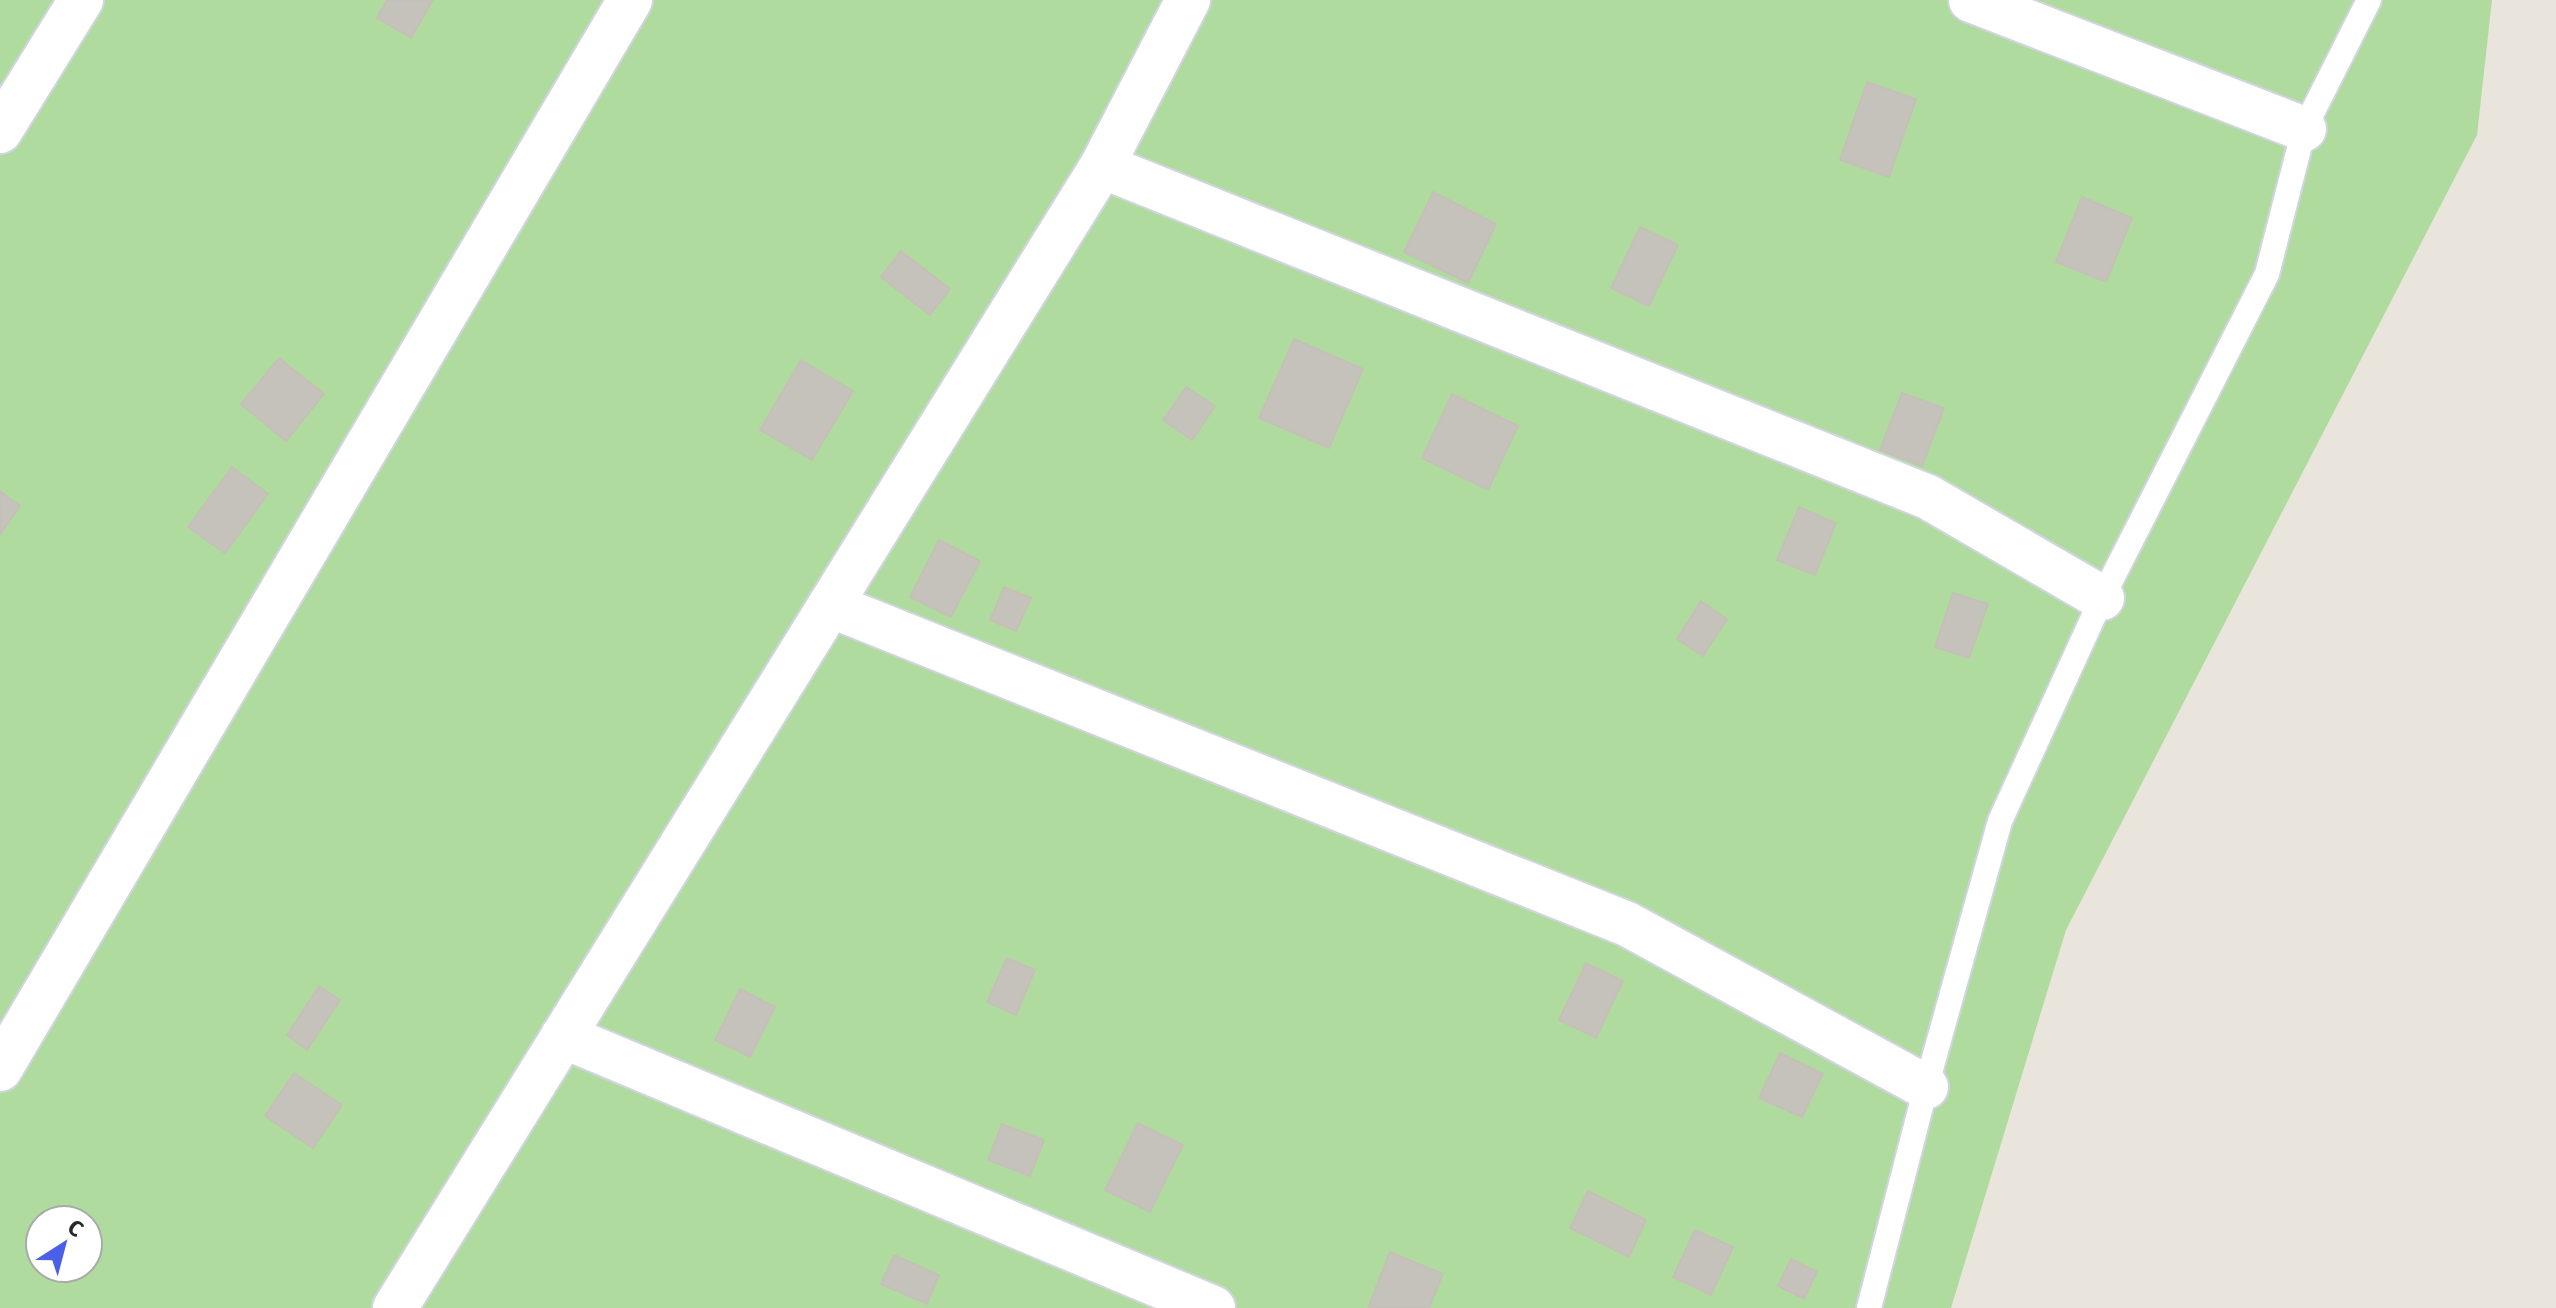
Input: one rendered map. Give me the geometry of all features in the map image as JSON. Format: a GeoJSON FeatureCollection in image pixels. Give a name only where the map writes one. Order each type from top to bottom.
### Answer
{"type":"FeatureCollection","features":[{"type":"Feature","properties":{"kind":"street"},"geometry":{"type":"LineString","coordinates":[[0,131],[81,0]]}},
{"type":"Feature","properties":{"kind":"street"},"geometry":{"type":"LineString","coordinates":[[0,1069],[630,0]]}},
{"type":"Feature","properties":{"kind":"street"},"geometry":{"type":"LineString","coordinates":[[395,1308],[1102,166],[1188,0]]}},
{"type":"Feature","properties":{"kind":"street"},"geometry":{"type":"LineString","coordinates":[[1971,0],[2304,129]]}},
{"type":"Feature","properties":{"kind":"street"},"geometry":{"type":"LineString","coordinates":[[1102,166],[1928,497],[2102,598]]}},
{"type":"Feature","properties":{"kind":"street"},"geometry":{"type":"LineString","coordinates":[[830,605],[1627,924],[1926,1087]]}},
{"type":"Feature","properties":{"kind":"street"},"geometry":{"type":"LineString","coordinates":[[563,1036],[1213,1308]]}},
{"type":"Feature","properties":{"kind":"lane"},"geometry":{"type":"LineString","coordinates":[[1869,1308],[2000,821],[2102,598],[2267,274],[2304,129],[2369,0]]}},
{"type":"Feature","properties":{"kind":"green space"},"geometry":{"type":"Polygon","coordinates":[[[0,0],[2492,0],[2477,135],[2066,930],[1951,1308],[0,1308],[0,0]]]}},
{"type":"Feature","properties":{"kind":"building"},"geometry":{"type":"Polygon","coordinates":[[[387,0],[433,0],[411,38],[377,18],[387,0]]]}},
{"type":"Feature","properties":{"kind":"building"},"geometry":{"type":"Polygon","coordinates":[[[1867,82],[1916,99],[1889,177],[1840,160],[1867,82]]]}},
{"type":"Feature","properties":{"kind":"building"},"geometry":{"type":"Polygon","coordinates":[[[1433,192],[1496,224],[1468,283],[1404,252],[1433,192]]]}},
{"type":"Feature","properties":{"kind":"building"},"geometry":{"type":"Polygon","coordinates":[[[2082,197],[2132,218],[2106,282],[2056,262],[2082,197]]]}},
{"type":"Feature","properties":{"kind":"building"},"geometry":{"type":"Polygon","coordinates":[[[1640,227],[1678,245],[1649,306],[1611,288],[1640,227]]]}},
{"type":"Feature","properties":{"kind":"building"},"geometry":{"type":"Polygon","coordinates":[[[901,251],[950,289],[930,315],[881,277],[901,251]]]}},
{"type":"Feature","properties":{"kind":"building"},"geometry":{"type":"Polygon","coordinates":[[[1294,339],[1363,369],[1329,448],[1259,418],[1294,339]]]}},
{"type":"Feature","properties":{"kind":"building"},"geometry":{"type":"Polygon","coordinates":[[[279,358],[324,394],[286,441],[241,404],[279,358]]]}},
{"type":"Feature","properties":{"kind":"building"},"geometry":{"type":"Polygon","coordinates":[[[801,360],[853,391],[812,460],[760,430],[801,360]]]}},
{"type":"Feature","properties":{"kind":"building"},"geometry":{"type":"Polygon","coordinates":[[[1186,387],[1215,406],[1192,440],[1163,420],[1186,387]]]}},
{"type":"Feature","properties":{"kind":"building"},"geometry":{"type":"Polygon","coordinates":[[[1902,393],[1944,408],[1922,466],[1880,450],[1902,393]]]}},
{"type":"Feature","properties":{"kind":"building"},"geometry":{"type":"Polygon","coordinates":[[[1452,394],[1518,426],[1488,490],[1422,458],[1452,394]]]}},
{"type":"Feature","properties":{"kind":"building"},"geometry":{"type":"Polygon","coordinates":[[[232,467],[268,494],[225,553],[188,527],[232,467]]]}},
{"type":"Feature","properties":{"kind":"building"},"geometry":{"type":"Polygon","coordinates":[[[0,491],[20,506],[0,535],[0,491]]]}},
{"type":"Feature","properties":{"kind":"building"},"geometry":{"type":"Polygon","coordinates":[[[1799,507],[1836,523],[1815,575],[1777,560],[1799,507]]]}},
{"type":"Feature","properties":{"kind":"building"},"geometry":{"type":"Polygon","coordinates":[[[939,540],[980,561],[951,617],[910,597],[939,540]]]}},
{"type":"Feature","properties":{"kind":"building"},"geometry":{"type":"Polygon","coordinates":[[[1004,587],[1031,598],[1016,631],[990,620],[1004,587]]]}},
{"type":"Feature","properties":{"kind":"building"},"geometry":{"type":"Polygon","coordinates":[[[1953,593],[1988,604],[1969,658],[1935,647],[1953,593]]]}},
{"type":"Feature","properties":{"kind":"building"},"geometry":{"type":"Polygon","coordinates":[[[1701,601],[1727,619],[1703,656],[1677,639],[1701,601]]]}},
{"type":"Feature","properties":{"kind":"building"},"geometry":{"type":"Polygon","coordinates":[[[1007,958],[1035,970],[1016,1015],[987,1002],[1007,958]]]}},
{"type":"Feature","properties":{"kind":"building"},"geometry":{"type":"Polygon","coordinates":[[[1586,963],[1623,981],[1596,1038],[1559,1020],[1586,963]]]}},
{"type":"Feature","properties":{"kind":"building"},"geometry":{"type":"Polygon","coordinates":[[[319,986],[340,1000],[307,1050],[287,1035],[319,986]]]}},
{"type":"Feature","properties":{"kind":"building"},"geometry":{"type":"Polygon","coordinates":[[[740,989],[775,1007],[750,1057],[715,1040],[740,989]]]}},
{"type":"Feature","properties":{"kind":"building"},"geometry":{"type":"Polygon","coordinates":[[[1780,1053],[1823,1074],[1802,1117],[1759,1098],[1780,1053]]]}},
{"type":"Feature","properties":{"kind":"building"},"geometry":{"type":"Polygon","coordinates":[[[294,1073],[342,1105],[313,1148],[265,1116],[294,1073]]]}},
{"type":"Feature","properties":{"kind":"building"},"geometry":{"type":"Polygon","coordinates":[[[1138,1123],[1183,1145],[1150,1212],[1105,1190],[1138,1123]]]}},
{"type":"Feature","properties":{"kind":"building"},"geometry":{"type":"Polygon","coordinates":[[[1002,1124],[1044,1140],[1030,1176],[988,1160],[1002,1124]]]}},
{"type":"Feature","properties":{"kind":"building"},"geometry":{"type":"Polygon","coordinates":[[[1588,1191],[1646,1220],[1629,1257],[1570,1228],[1588,1191]]]}},
{"type":"Feature","properties":{"kind":"building"},"geometry":{"type":"Polygon","coordinates":[[[1695,1230],[1733,1247],[1711,1295],[1673,1277],[1695,1230]]]}},
{"type":"Feature","properties":{"kind":"building"},"geometry":{"type":"Polygon","coordinates":[[[1390,1252],[1443,1274],[1429,1308],[1368,1308],[1390,1252]]]}},
{"type":"Feature","properties":{"kind":"building"},"geometry":{"type":"Polygon","coordinates":[[[894,1255],[939,1275],[927,1304],[881,1284],[894,1255]]]}},
{"type":"Feature","properties":{"kind":"building"},"geometry":{"type":"Polygon","coordinates":[[[1791,1259],[1817,1272],[1804,1299],[1778,1286],[1791,1259]]]}}]}
